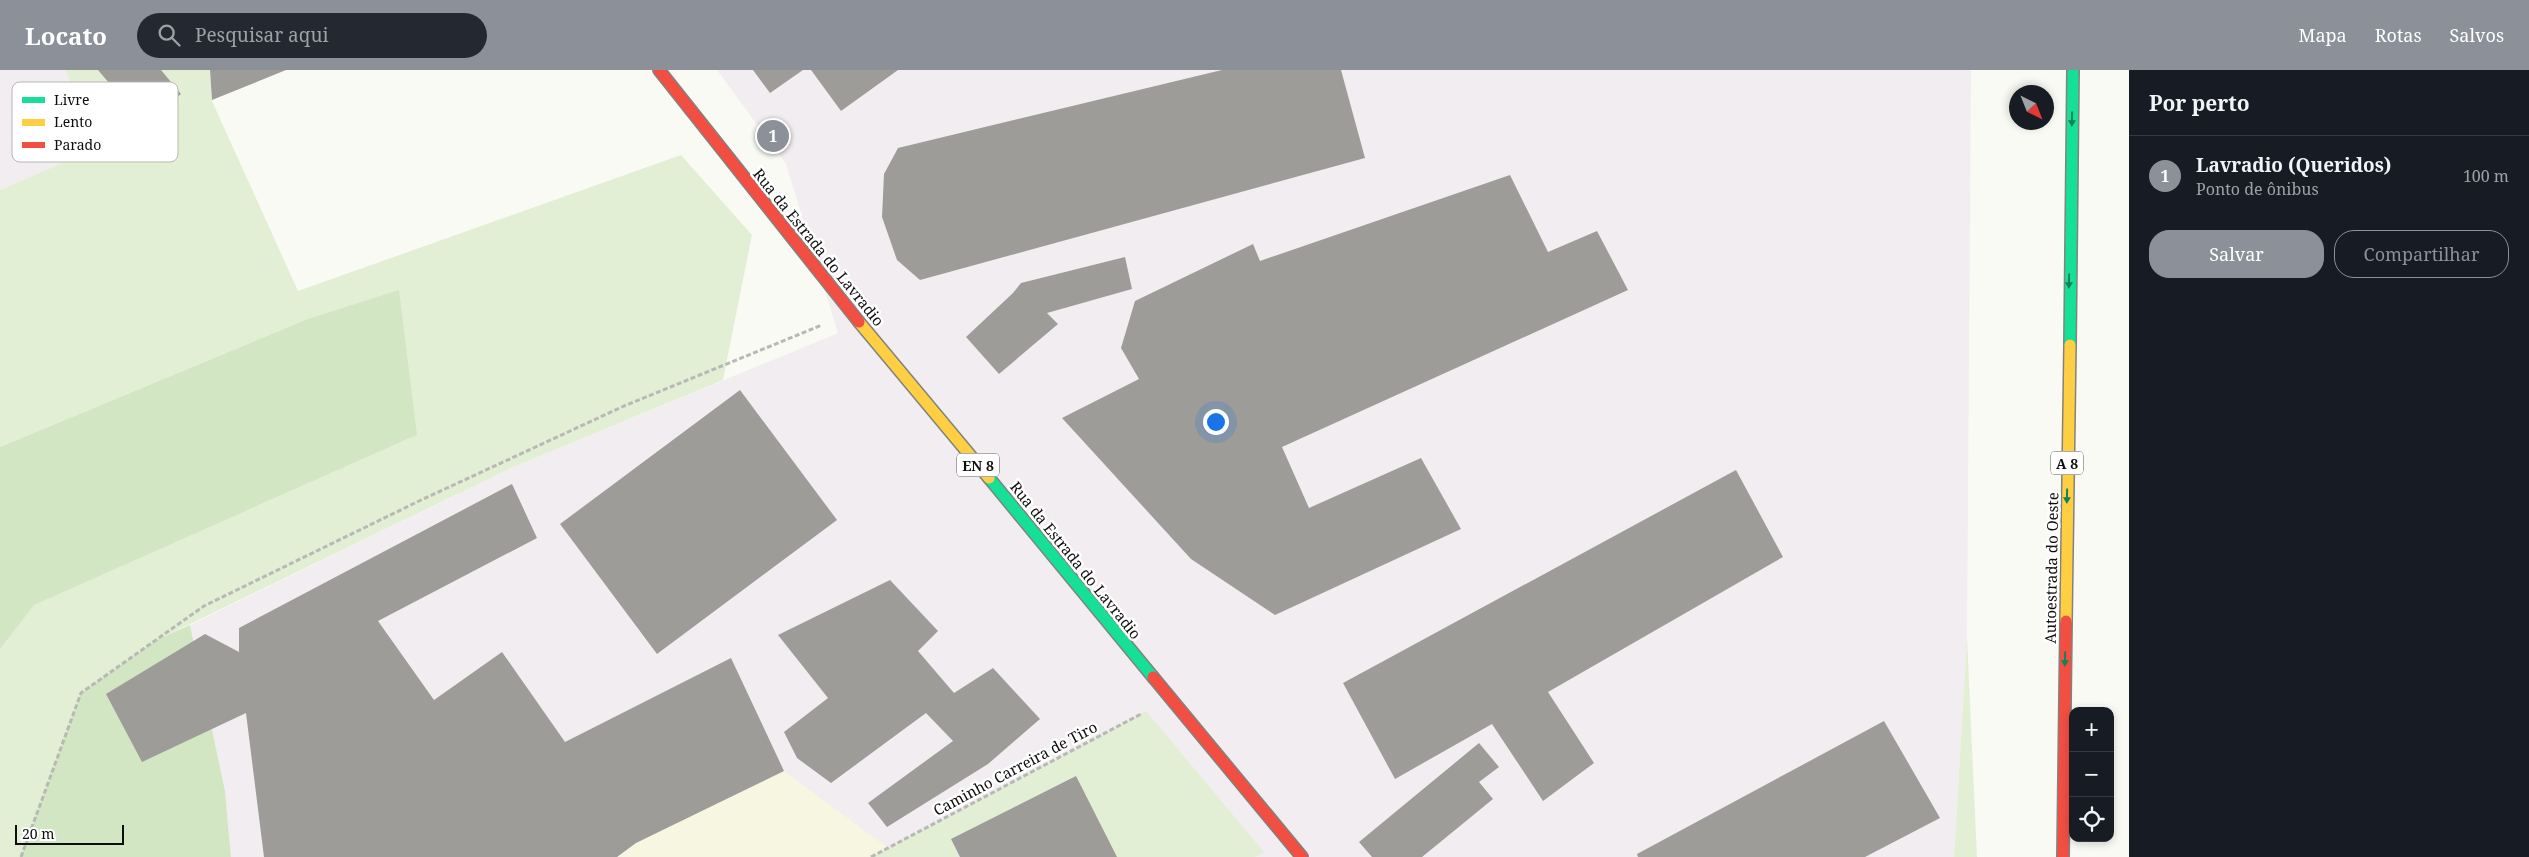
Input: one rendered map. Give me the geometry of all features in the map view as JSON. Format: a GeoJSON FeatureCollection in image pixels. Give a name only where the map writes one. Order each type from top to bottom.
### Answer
{"type":"FeatureCollection","features":[{"type":"Feature","properties":{"kind":"main road","name":"Rua da Estrada do Lavradio"},"geometry":{"type":"LineString","coordinates":[[659,70],[852,313],[1302,857]]}},
{"type":"Feature","properties":{"kind":"main road","name":"Autoestrada do Oeste"},"geometry":{"type":"LineString","coordinates":[[2062,857],[2073,70]]}},
{"type":"Feature","properties":{"kind":"path"},"geometry":{"type":"LineString","coordinates":[[21,857],[82,693],[204,606],[419,501],[624,406],[852,313]]}},
{"type":"Feature","properties":{"kind":"path","name":"Caminho Carreira de Tiro"},"geometry":{"type":"LineString","coordinates":[[871,857],[1169,697]]}},
{"type":"Feature","properties":{"kind":"shaded area"},"geometry":{"type":"Polygon","coordinates":[[[0,70],[65,70],[70,82],[12,82],[12,162],[64,162],[0,190],[0,70]]]}},
{"type":"Feature","properties":{"kind":"shaded area"},"geometry":{"type":"Polygon","coordinates":[[[717,70],[1971,70],[1967,637],[1954,857],[231,857],[225,791],[190,625],[511,468],[838,333],[786,164],[717,70]]]}},
{"type":"Feature","properties":{"kind":"green space"},"geometry":{"type":"Polygon","coordinates":[[[65,70],[210,70],[212,101],[298,291],[681,155],[752,235],[723,380],[511,468],[180,629],[82,693],[21,857],[0,857],[0,649],[33,605],[417,435],[305,320],[0,447],[0,190],[64,162],[178,162],[178,82],[70,82],[65,70]]]}},
{"type":"Feature","properties":{"kind":"green space"},"geometry":{"type":"Polygon","coordinates":[[[399,290],[417,435],[34,605],[0,649],[0,447],[305,320],[399,290]]]}},
{"type":"Feature","properties":{"kind":"green space"},"geometry":{"type":"Polygon","coordinates":[[[190,625],[225,791],[231,857],[21,857],[81,693],[155,641],[190,625]]]}},
{"type":"Feature","properties":{"kind":"green space"},"geometry":{"type":"Polygon","coordinates":[[[1967,637],[1977,857],[1954,857],[1967,637]]]}},
{"type":"Feature","properties":{"kind":"green space"},"geometry":{"type":"Polygon","coordinates":[[[1146,711],[1264,852],[1255,857],[871,857],[1146,711]]]}},
{"type":"Feature","properties":{"kind":"green space"},"geometry":{"type":"Polygon","coordinates":[[[784,771],[888,848],[871,857],[617,857],[636,843],[784,771]]]}},
{"type":"Feature","properties":{"kind":"building"},"geometry":{"type":"Polygon","coordinates":[[[98,70],[161,70],[171,82],[108,82],[98,70]]]}},
{"type":"Feature","properties":{"kind":"building"},"geometry":{"type":"Polygon","coordinates":[[[210,70],[286,70],[212,100],[210,70]]]}},
{"type":"Feature","properties":{"kind":"building"},"geometry":{"type":"Polygon","coordinates":[[[753,70],[803,70],[770,93],[753,70]]]}},
{"type":"Feature","properties":{"kind":"building"},"geometry":{"type":"Polygon","coordinates":[[[811,70],[898,70],[841,111],[811,70]]]}},
{"type":"Feature","properties":{"kind":"building"},"geometry":{"type":"Polygon","coordinates":[[[1222,70],[1341,70],[1365,158],[920,280],[897,260],[882,217],[884,174],[898,148],[1222,70]]]}},
{"type":"Feature","properties":{"kind":"building"},"geometry":{"type":"Polygon","coordinates":[[[1510,175],[1548,252],[1597,231],[1628,290],[1282,447],[1309,508],[1421,458],[1461,529],[1275,615],[1191,559],[1062,418],[1139,379],[1121,348],[1135,301],[1253,244],[1260,261],[1510,175]]]}},
{"type":"Feature","properties":{"kind":"building"},"geometry":{"type":"Polygon","coordinates":[[[1125,257],[1132,289],[1047,313],[1058,324],[999,374],[966,337],[1013,293],[1021,283],[1125,257]]]}},
{"type":"Feature","properties":{"kind":"building"},"geometry":{"type":"Polygon","coordinates":[[[740,390],[837,520],[657,654],[560,524],[740,390]]]}},
{"type":"Feature","properties":{"kind":"building"},"geometry":{"type":"Polygon","coordinates":[[[1736,470],[1783,557],[1548,692],[1594,763],[1543,801],[1492,724],[1395,779],[1343,683],[1736,470]]]}},
{"type":"Feature","properties":{"kind":"building"},"geometry":{"type":"Polygon","coordinates":[[[512,484],[537,538],[378,621],[434,700],[502,652],[565,742],[731,658],[784,771],[636,843],[617,857],[264,857],[246,713],[142,762],[106,694],[205,634],[239,652],[239,628],[512,484]]]}},
{"type":"Feature","properties":{"kind":"building"},"geometry":{"type":"Polygon","coordinates":[[[890,580],[938,631],[918,651],[954,693],[993,668],[1040,719],[988,764],[887,827],[868,803],[953,741],[926,713],[831,783],[797,758],[784,732],[828,698],[778,635],[890,580]]]}},
{"type":"Feature","properties":{"kind":"building"},"geometry":{"type":"Polygon","coordinates":[[[1884,721],[1940,818],[1865,857],[1638,857],[1637,854],[1884,721]]]}},
{"type":"Feature","properties":{"kind":"building"},"geometry":{"type":"Polygon","coordinates":[[[1479,743],[1499,767],[1479,782],[1493,799],[1422,857],[1372,857],[1359,842],[1479,743]]]}},
{"type":"Feature","properties":{"kind":"building"},"geometry":{"type":"Polygon","coordinates":[[[1076,776],[1117,857],[960,857],[951,839],[1076,776]]]}},
{"type":"Feature","properties":{"kind":"traffic: fast"},"geometry":{"type":"LineString","coordinates":[[2070,345],[2073,70]]}},
{"type":"Feature","properties":{"kind":"traffic: fast"},"geometry":{"type":"LineString","coordinates":[[989,478],[1153,677]]}},
{"type":"Feature","properties":{"kind":"traffic: slow"},"geometry":{"type":"LineString","coordinates":[[859,322],[989,478]]}},
{"type":"Feature","properties":{"kind":"traffic: slow"},"geometry":{"type":"LineString","coordinates":[[2066,621],[2070,345]]}},
{"type":"Feature","properties":{"kind":"traffic: jam"},"geometry":{"type":"LineString","coordinates":[[659,70],[859,322]]}},
{"type":"Feature","properties":{"kind":"traffic: jam"},"geometry":{"type":"LineString","coordinates":[[2063,857],[2066,621]]}},
{"type":"Feature","properties":{"kind":"traffic: jam"},"geometry":{"type":"LineString","coordinates":[[1153,677],[1302,857]]}},
{"type":"Feature","properties":{"kind":"place","name":"Lavradio (Queridos)"},"geometry":{"type":"Point","coordinates":[773,136]}}]}
